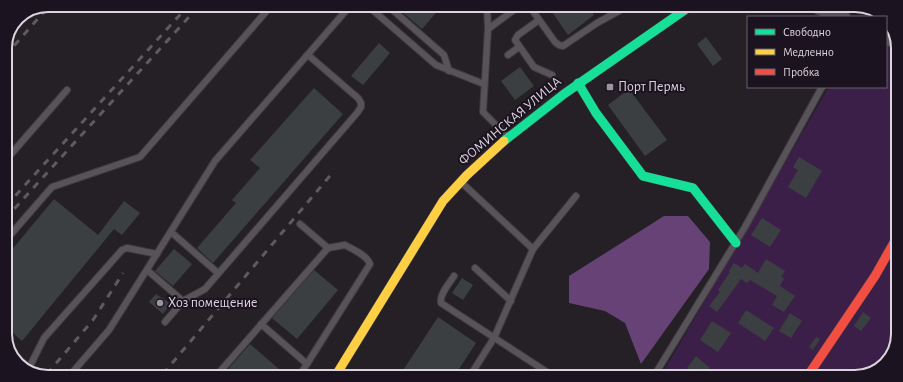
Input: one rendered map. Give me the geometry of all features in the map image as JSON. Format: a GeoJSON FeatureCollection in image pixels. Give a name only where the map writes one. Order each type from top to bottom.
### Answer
{"type":"FeatureCollection","features":[{"type":"Feature","properties":{"kind":"street","name":"ФОМИНСКАЯ УЛИЦА"},"geometry":{"type":"LineString","coordinates":[[339,370],[443,201],[459,181],[508,137],[578,83],[683,12]]}},
{"type":"Feature","properties":{"kind":"street"},"geometry":{"type":"LineString","coordinates":[[830,12],[841,16]]}},
{"type":"Feature","properties":{"kind":"street"},"geometry":{"type":"LineString","coordinates":[[578,83],[596,113],[643,176],[693,188],[736,243]]}},
{"type":"Feature","properties":{"kind":"street"},"geometry":{"type":"LineString","coordinates":[[812,370],[875,276],[891,249]]}},
{"type":"Feature","properties":{"kind":"lane"},"geometry":{"type":"LineString","coordinates":[[12,233],[52,187],[140,157],[266,12]]}},
{"type":"Feature","properties":{"kind":"lane"},"geometry":{"type":"LineString","coordinates":[[74,370],[109,330],[216,161],[345,12]]}},
{"type":"Feature","properties":{"kind":"lane"},"geometry":{"type":"LineString","coordinates":[[375,12],[436,66],[484,84]]}},
{"type":"Feature","properties":{"kind":"lane"},"geometry":{"type":"LineString","coordinates":[[395,12],[444,55],[449,71]]}},
{"type":"Feature","properties":{"kind":"lane"},"geometry":{"type":"LineString","coordinates":[[487,12],[488,29],[483,112],[508,137]]}},
{"type":"Feature","properties":{"kind":"lane"},"geometry":{"type":"LineString","coordinates":[[488,29],[511,12]]}},
{"type":"Feature","properties":{"kind":"lane"},"geometry":{"type":"LineString","coordinates":[[533,12],[555,42],[563,46],[597,22],[616,12]]}},
{"type":"Feature","properties":{"kind":"lane"},"geometry":{"type":"LineString","coordinates":[[539,20],[515,38],[516,43],[534,67],[552,76]]}},
{"type":"Feature","properties":{"kind":"lane"},"geometry":{"type":"LineString","coordinates":[[508,56],[519,47]]}},
{"type":"Feature","properties":{"kind":"lane"},"geometry":{"type":"LineString","coordinates":[[165,322],[183,301],[205,288],[358,113],[361,103],[358,98],[308,55]]}},
{"type":"Feature","properties":{"kind":"lane"},"geometry":{"type":"LineString","coordinates":[[658,370],[736,243],[821,88]]}},
{"type":"Feature","properties":{"kind":"lane"},"geometry":{"type":"LineString","coordinates":[[12,153],[67,90]]}},
{"type":"Feature","properties":{"kind":"lane"},"geometry":{"type":"LineString","coordinates":[[459,181],[533,250]]}},
{"type":"Feature","properties":{"kind":"lane"},"geometry":{"type":"LineString","coordinates":[[474,370],[494,338],[533,250],[576,196]]}},
{"type":"Feature","properties":{"kind":"lane"},"geometry":{"type":"LineString","coordinates":[[300,224],[328,248]]}},
{"type":"Feature","properties":{"kind":"lane"},"geometry":{"type":"LineString","coordinates":[[171,232],[218,273]]}},
{"type":"Feature","properties":{"kind":"lane"},"geometry":{"type":"LineString","coordinates":[[221,370],[328,248],[345,245],[369,261],[370,264],[303,370]]}},
{"type":"Feature","properties":{"kind":"lane"},"geometry":{"type":"LineString","coordinates":[[30,365],[44,338],[122,250],[127,248],[157,254]]}},
{"type":"Feature","properties":{"kind":"lane"},"geometry":{"type":"LineString","coordinates":[[475,268],[511,301]]}},
{"type":"Feature","properties":{"kind":"lane"},"geometry":{"type":"LineString","coordinates":[[147,270],[183,301]]}},
{"type":"Feature","properties":{"kind":"lane"},"geometry":{"type":"LineString","coordinates":[[454,276],[442,295],[440,300],[441,303],[544,370]]}},
{"type":"Feature","properties":{"kind":"lane"},"geometry":{"type":"LineString","coordinates":[[261,324],[307,364]]}},
{"type":"Feature","properties":{"kind":"shaded area"},"geometry":{"type":"Polygon","coordinates":[[[887,32],[891,45],[891,334],[885,354],[875,364],[867,368],[855,370],[664,370],[828,88],[887,88],[887,32]]]}},
{"type":"Feature","properties":{"kind":"shaded area"},"geometry":{"type":"Polygon","coordinates":[[[664,216],[688,216],[710,242],[709,269],[641,364],[625,323],[605,311],[569,303],[569,276],[664,216]]]}},
{"type":"Feature","properties":{"kind":"building"},"geometry":{"type":"Polygon","coordinates":[[[402,12],[437,12],[422,29],[402,12]]]}},
{"type":"Feature","properties":{"kind":"building"},"geometry":{"type":"Polygon","coordinates":[[[552,12],[592,12],[594,15],[568,35],[552,12]]]}},
{"type":"Feature","properties":{"kind":"building"},"geometry":{"type":"Polygon","coordinates":[[[706,37],[722,59],[713,66],[697,44],[706,37]]]}},
{"type":"Feature","properties":{"kind":"building"},"geometry":{"type":"Polygon","coordinates":[[[379,43],[390,53],[363,85],[351,76],[379,43]]]}},
{"type":"Feature","properties":{"kind":"building"},"geometry":{"type":"Polygon","coordinates":[[[520,67],[534,86],[515,100],[501,81],[520,67]]]}},
{"type":"Feature","properties":{"kind":"building"},"geometry":{"type":"Polygon","coordinates":[[[314,88],[343,114],[213,263],[197,248],[236,203],[232,200],[260,168],[250,160],[314,88]]]}},
{"type":"Feature","properties":{"kind":"building"},"geometry":{"type":"Polygon","coordinates":[[[629,89],[667,140],[645,156],[608,105],[629,89]]]}},
{"type":"Feature","properties":{"kind":"building"},"geometry":{"type":"Polygon","coordinates":[[[799,157],[822,171],[806,198],[788,187],[798,170],[793,167],[799,157]]]}},
{"type":"Feature","properties":{"kind":"building"},"geometry":{"type":"Polygon","coordinates":[[[54,199],[98,235],[124,201],[140,213],[122,235],[114,229],[22,341],[12,332],[12,250],[54,199]]]}},
{"type":"Feature","properties":{"kind":"building"},"geometry":{"type":"Polygon","coordinates":[[[762,218],[781,230],[770,247],[751,235],[762,218]]]}},
{"type":"Feature","properties":{"kind":"building"},"geometry":{"type":"Polygon","coordinates":[[[174,249],[192,264],[173,286],[155,271],[174,249]]]}},
{"type":"Feature","properties":{"kind":"building"},"geometry":{"type":"Polygon","coordinates":[[[766,259],[785,271],[781,277],[784,278],[780,286],[795,296],[784,312],[772,305],[777,296],[750,280],[747,283],[741,279],[717,312],[709,306],[720,292],[718,290],[734,263],[742,268],[745,264],[758,273],[766,259]]]}},
{"type":"Feature","properties":{"kind":"building"},"geometry":{"type":"Polygon","coordinates":[[[314,270],[338,290],[297,339],[272,318],[314,270]]]}},
{"type":"Feature","properties":{"kind":"building"},"geometry":{"type":"Polygon","coordinates":[[[462,278],[473,285],[463,300],[452,293],[462,278]]]}},
{"type":"Feature","properties":{"kind":"building","name":"Хоз помещение"},"geometry":{"type":"Polygon","coordinates":[[[156,294],[171,304],[163,314],[149,302],[156,294]]]}},
{"type":"Feature","properties":{"kind":"building"},"geometry":{"type":"Polygon","coordinates":[[[746,310],[774,328],[765,341],[738,323],[746,310]]]}},
{"type":"Feature","properties":{"kind":"building"},"geometry":{"type":"Polygon","coordinates":[[[863,312],[871,318],[861,331],[854,326],[863,312]]]}},
{"type":"Feature","properties":{"kind":"building"},"geometry":{"type":"Polygon","coordinates":[[[790,313],[802,321],[791,338],[779,331],[790,313]]]}},
{"type":"Feature","properties":{"kind":"building"},"geometry":{"type":"Polygon","coordinates":[[[438,317],[476,343],[458,370],[403,370],[438,317]]]}},
{"type":"Feature","properties":{"kind":"building"},"geometry":{"type":"Polygon","coordinates":[[[712,321],[731,333],[718,352],[700,340],[712,321]]]}},
{"type":"Feature","properties":{"kind":"building"},"geometry":{"type":"Polygon","coordinates":[[[816,337],[820,339],[813,350],[809,347],[816,337]]]}},
{"type":"Feature","properties":{"kind":"building"},"geometry":{"type":"Polygon","coordinates":[[[250,344],[280,370],[227,370],[250,344]]]}},
{"type":"Feature","properties":{"kind":"building"},"geometry":{"type":"Polygon","coordinates":[[[696,356],[710,368],[708,370],[690,370],[687,368],[696,356]]]}},
{"type":"Feature","properties":{"kind":"railway"},"geometry":{"type":"LineString","coordinates":[[12,199],[183,12]]}},
{"type":"Feature","properties":{"kind":"railway"},"geometry":{"type":"LineString","coordinates":[[12,211],[194,12]]}},
{"type":"Feature","properties":{"kind":"railway"},"geometry":{"type":"LineString","coordinates":[[12,48],[43,13]]}},
{"type":"Feature","properties":{"kind":"railway"},"geometry":{"type":"LineString","coordinates":[[166,370],[334,171]]}},
{"type":"Feature","properties":{"kind":"railway"},"geometry":{"type":"LineString","coordinates":[[50,370],[93,320],[123,273]]}},
{"type":"Feature","properties":{"kind":"traffic: fast"},"geometry":{"type":"LineString","coordinates":[[504,141],[564,94],[682,12]]}},
{"type":"Feature","properties":{"kind":"traffic: fast"},"geometry":{"type":"LineString","coordinates":[[578,83],[596,113],[643,176],[693,188],[736,243]]}},
{"type":"Feature","properties":{"kind":"traffic: slow"},"geometry":{"type":"LineString","coordinates":[[339,370],[443,201],[467,175],[504,141]]}},
{"type":"Feature","properties":{"kind":"traffic: jam"},"geometry":{"type":"LineString","coordinates":[[812,370],[875,276],[891,248]]}},
{"type":"Feature","properties":{"kind":"place","name":"Порт Пермь"},"geometry":{"type":"Point","coordinates":[610,87]}},
{"type":"Feature","properties":{"kind":"place","name":"Хоз помещение"},"geometry":{"type":"Point","coordinates":[160,303]}}]}
